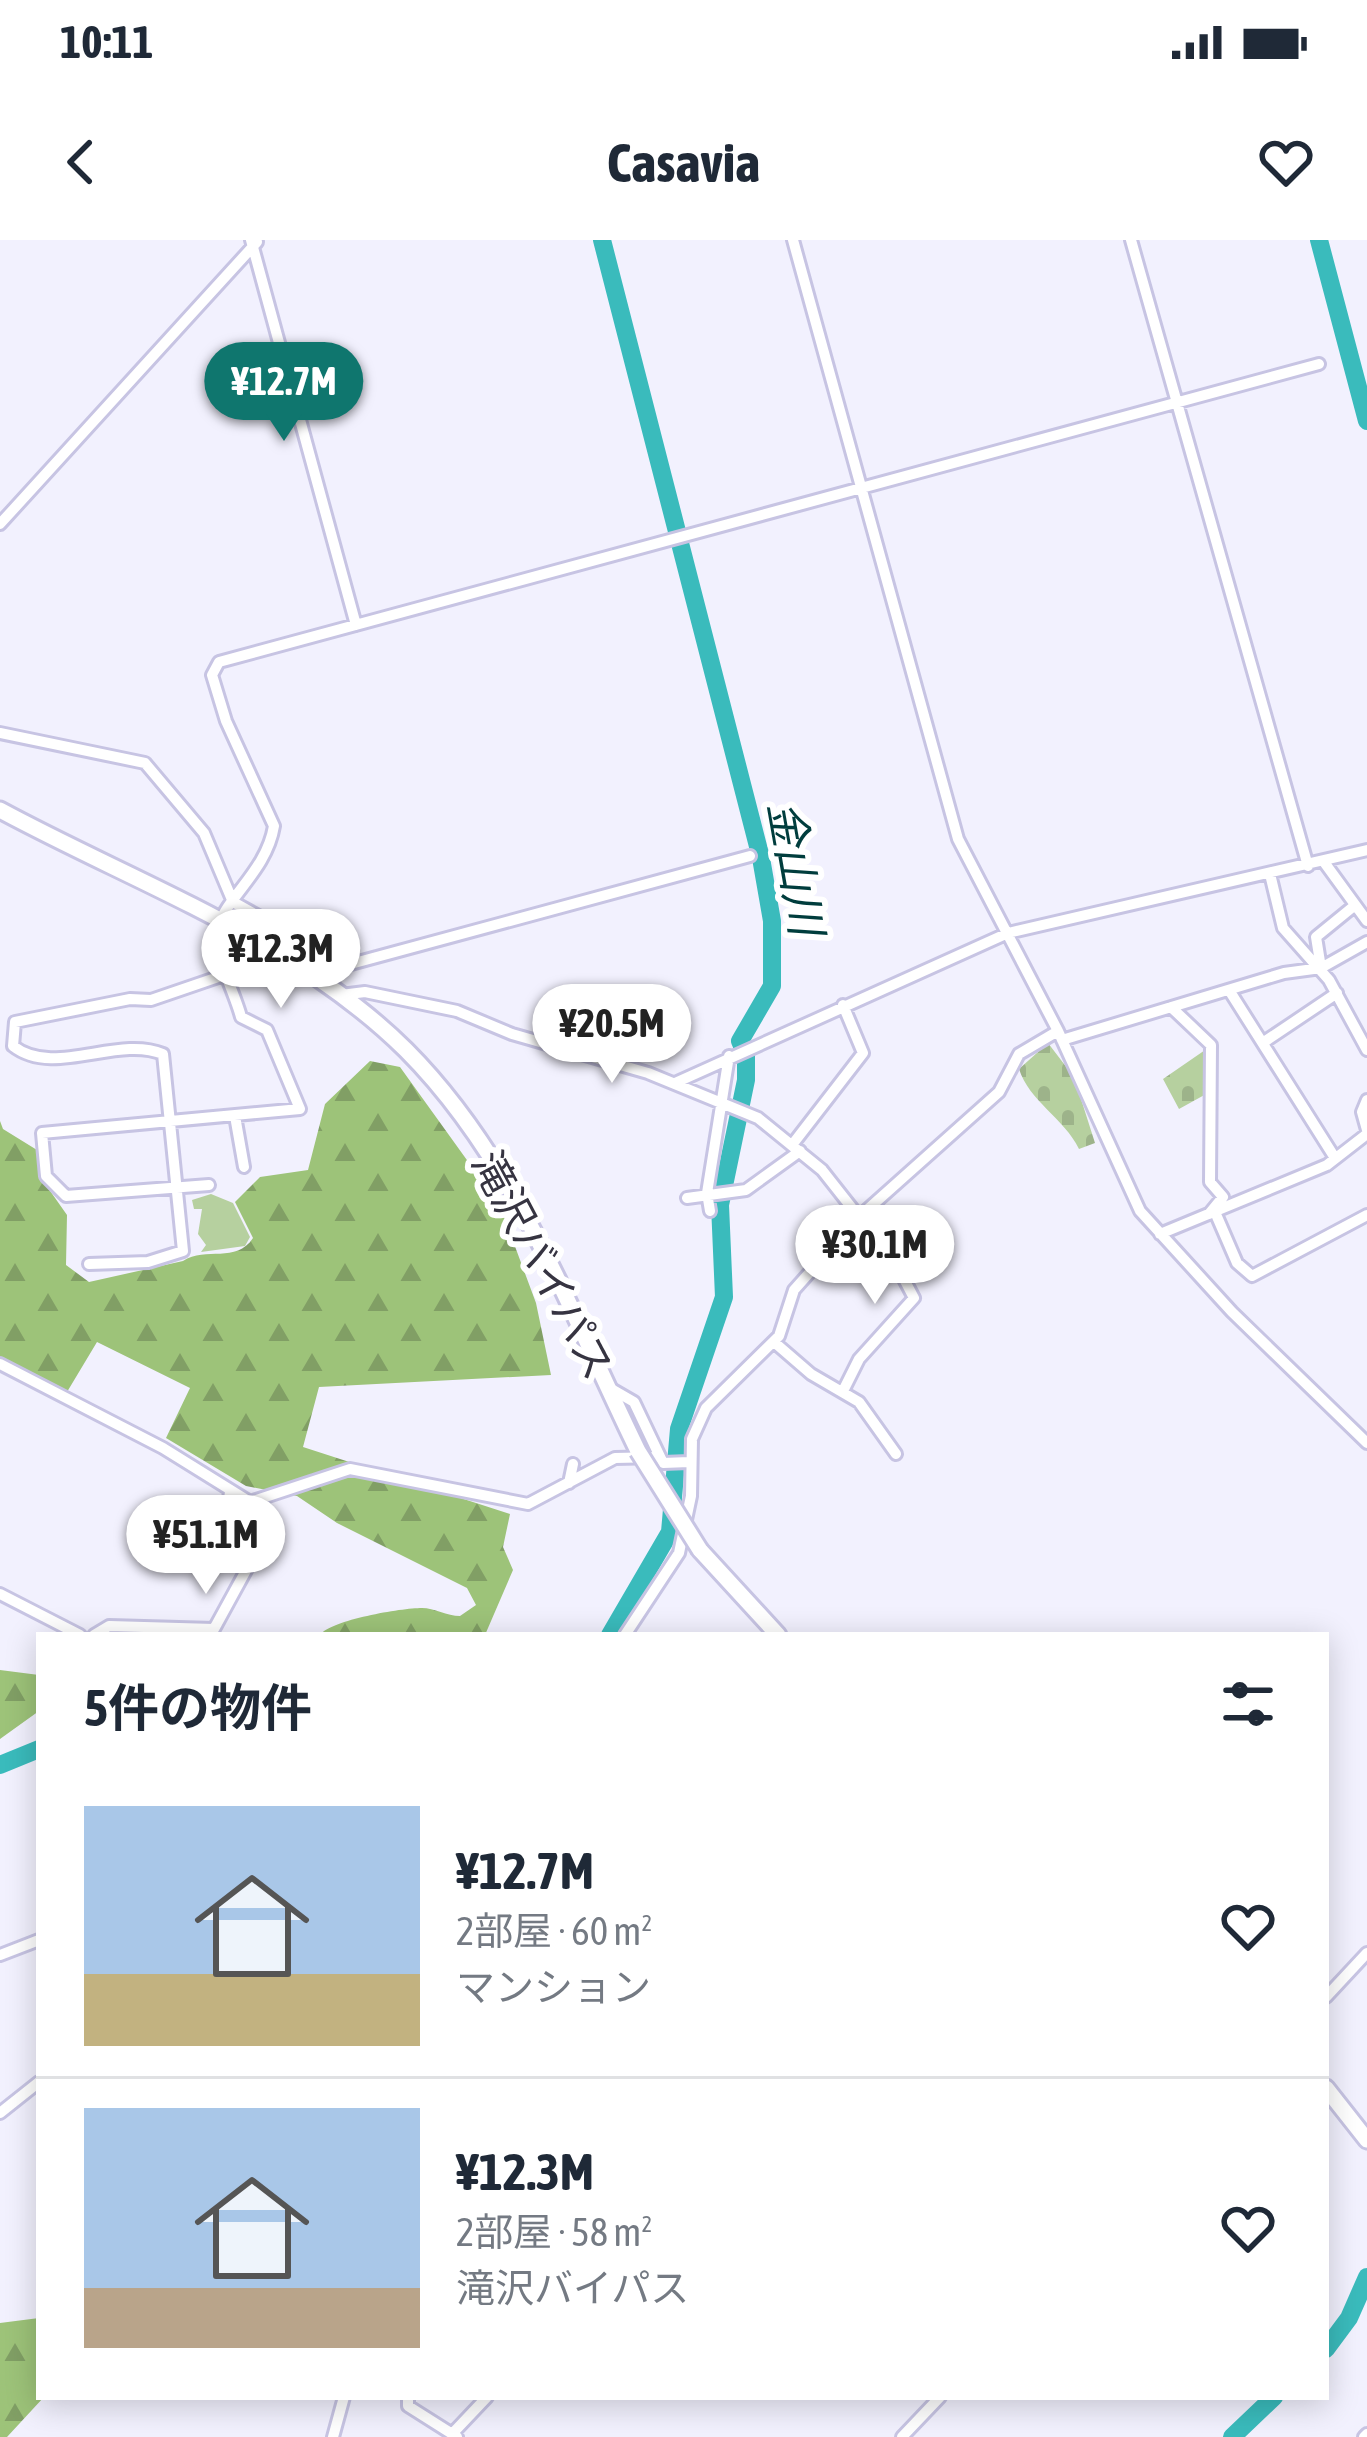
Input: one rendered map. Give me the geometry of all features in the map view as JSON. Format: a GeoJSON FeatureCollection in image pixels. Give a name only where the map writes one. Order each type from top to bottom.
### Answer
{"type":"FeatureCollection","features":[{"type":"Feature","properties":{"kind":"highway","name":"滝沢バイパス"},"geometry":{"type":"LineString","coordinates":[[0,810],[220,922],[319,979],[407,1051],[488,1152],[571,1306],[638,1450],[700,1550],[775,1632]]}},
{"type":"Feature","properties":{"kind":"highway"},"geometry":{"type":"LineString","coordinates":[[1329,2092],[1367,2140]]}},
{"type":"Feature","properties":{"kind":"street"},"geometry":{"type":"LineString","coordinates":[[793,240],[958,839],[1060,1036],[1122,1178],[1160,1234],[1367,1442]]}},
{"type":"Feature","properties":{"kind":"street"},"geometry":{"type":"LineString","coordinates":[[1132,240],[1308,866]]}},
{"type":"Feature","properties":{"kind":"street"},"geometry":{"type":"LineString","coordinates":[[255,241],[356,625]]}},
{"type":"Feature","properties":{"kind":"street"},"geometry":{"type":"LineString","coordinates":[[0,524],[255,241]]}},
{"type":"Feature","properties":{"kind":"street"},"geometry":{"type":"LineString","coordinates":[[208,1185],[66,1196],[46,1176],[42,1133],[300,1109],[267,1030],[242,1017],[230,974],[218,952],[220,922],[263,864],[273,813],[226,721],[214,669],[219,662],[859,493],[1319,364]]}},
{"type":"Feature","properties":{"kind":"street"},"geometry":{"type":"LineString","coordinates":[[0,733],[145,763],[205,833],[233,902],[347,965],[749,856]]}},
{"type":"Feature","properties":{"kind":"street"},"geometry":{"type":"LineString","coordinates":[[675,1083],[1008,933],[1367,850]]}},
{"type":"Feature","properties":{"kind":"street"},"geometry":{"type":"LineString","coordinates":[[1324,862],[1367,921]]}},
{"type":"Feature","properties":{"kind":"street"},"geometry":{"type":"LineString","coordinates":[[1270,874],[1282,928],[1321,968],[1367,1050]]}},
{"type":"Feature","properties":{"kind":"street"},"geometry":{"type":"LineString","coordinates":[[1321,968],[1316,937],[1354,907]]}},
{"type":"Feature","properties":{"kind":"street"},"geometry":{"type":"LineString","coordinates":[[627,1632],[679,1553],[691,1496],[689,1462],[706,1408],[774,1342],[786,1325],[794,1290],[858,1219],[999,1092],[1019,1054],[1060,1036],[1321,968],[1367,943]]}},
{"type":"Feature","properties":{"kind":"street"},"geometry":{"type":"LineString","coordinates":[[89,1264],[148,1262],[182,1250],[164,1054],[135,1050],[38,1058],[13,1046],[12,1027],[109,1003],[151,1000],[230,974],[319,979]]}},
{"type":"Feature","properties":{"kind":"street"},"geometry":{"type":"LineString","coordinates":[[1228,990],[1335,1158]]}},
{"type":"Feature","properties":{"kind":"street"},"geometry":{"type":"LineString","coordinates":[[341,995],[365,992],[440,1006],[675,1083],[758,1118],[796,1148],[837,1185],[858,1219],[895,1262],[914,1298],[859,1359],[842,1391]]}},
{"type":"Feature","properties":{"kind":"street"},"geometry":{"type":"LineString","coordinates":[[1264,1042],[1336,993]]}},
{"type":"Feature","properties":{"kind":"street"},"geometry":{"type":"LineString","coordinates":[[687,1198],[746,1190],[796,1148],[863,1053],[843,1005]]}},
{"type":"Feature","properties":{"kind":"street"},"geometry":{"type":"LineString","coordinates":[[1171,1007],[1211,1045],[1210,1182],[1223,1197],[1212,1213]]}},
{"type":"Feature","properties":{"kind":"street"},"geometry":{"type":"LineString","coordinates":[[710,1211],[707,1193],[725,1104],[729,1056]]}},
{"type":"Feature","properties":{"kind":"street"},"geometry":{"type":"LineString","coordinates":[[1160,1234],[1335,1158],[1367,1132],[1362,1112],[1367,1100]]}},
{"type":"Feature","properties":{"kind":"street"},"geometry":{"type":"LineString","coordinates":[[236,1117],[244,1167]]}},
{"type":"Feature","properties":{"kind":"street"},"geometry":{"type":"LineString","coordinates":[[1212,1213],[1249,1276],[1367,1215]]}},
{"type":"Feature","properties":{"kind":"street"},"geometry":{"type":"LineString","coordinates":[[774,1342],[811,1374],[868,1411],[896,1454]]}},
{"type":"Feature","properties":{"kind":"street"},"geometry":{"type":"LineString","coordinates":[[0,1364],[163,1448],[230,1492],[263,1502],[350,1469],[528,1504],[614,1458],[660,1457]]}},
{"type":"Feature","properties":{"kind":"street"},"geometry":{"type":"LineString","coordinates":[[608,1387],[634,1402],[663,1463],[689,1462]]}},
{"type":"Feature","properties":{"kind":"street"},"geometry":{"type":"LineString","coordinates":[[568,1483],[573,1463]]}},
{"type":"Feature","properties":{"kind":"street"},"geometry":{"type":"LineString","coordinates":[[99,1632],[109,1626],[214,1629],[261,1543],[257,1532],[227,1512],[230,1492]]}},
{"type":"Feature","properties":{"kind":"street"},"geometry":{"type":"LineString","coordinates":[[0,1594],[74,1632]]}},
{"type":"Feature","properties":{"kind":"street"},"geometry":{"type":"LineString","coordinates":[[0,1955],[36,1941]]}},
{"type":"Feature","properties":{"kind":"street"},"geometry":{"type":"LineString","coordinates":[[1329,1993],[1367,1953]]}},
{"type":"Feature","properties":{"kind":"street"},"geometry":{"type":"LineString","coordinates":[[0,2113],[36,2084]]}},
{"type":"Feature","properties":{"kind":"street"},"geometry":{"type":"LineString","coordinates":[[334,2437],[343,2400]]}},
{"type":"Feature","properties":{"kind":"street"},"geometry":{"type":"LineString","coordinates":[[408,2400],[420,2417],[455,2435],[484,2400]]}},
{"type":"Feature","properties":{"kind":"street"},"geometry":{"type":"LineString","coordinates":[[902,2437],[937,2400]]}},
{"type":"Feature","properties":{"kind":"green space"},"geometry":{"type":"Polygon","coordinates":[[[1048,1043],[1074,1077],[1095,1143],[1079,1149],[1024,1080],[1019,1069],[1048,1043]]]}},
{"type":"Feature","properties":{"kind":"green space"},"geometry":{"type":"Polygon","coordinates":[[[1208,1048],[1208,1093],[1179,1109],[1163,1079],[1208,1048]]]}},
{"type":"Feature","properties":{"kind":"green space"},"geometry":{"type":"Polygon","coordinates":[[[370,1061],[400,1067],[500,1206],[536,1303],[551,1375],[319,1387],[303,1447],[510,1514],[503,1547],[513,1570],[486,1632],[324,1632],[383,1613],[422,1608],[460,1616],[476,1605],[467,1588],[337,1523],[297,1496],[246,1486],[166,1438],[190,1388],[97,1342],[67,1392],[0,1357],[0,1121],[3,1129],[37,1150],[41,1178],[67,1215],[66,1265],[89,1282],[246,1246],[253,1238],[235,1202],[260,1177],[308,1170],[325,1104],[370,1061]]]}},
{"type":"Feature","properties":{"kind":"green space"},"geometry":{"type":"Polygon","coordinates":[[[211,1194],[233,1203],[250,1237],[245,1246],[201,1252],[206,1245],[198,1234],[202,1209],[194,1209],[192,1200],[211,1194]]]}},
{"type":"Feature","properties":{"kind":"green space"},"geometry":{"type":"Polygon","coordinates":[[[0,1670],[36,1675],[36,1713],[0,1739],[0,1670]]]}},
{"type":"Feature","properties":{"kind":"green space"},"geometry":{"type":"Polygon","coordinates":[[[36,2318],[36,2400],[41,2400],[7,2437],[0,2437],[0,2323],[36,2318]]]}},
{"type":"Feature","properties":{"kind":"waterway","name":"金山川"},"geometry":{"type":"LineString","coordinates":[[602,240],[761,858],[772,921],[772,986],[740,1041],[746,1055],[746,1080],[720,1205],[724,1297],[679,1429],[670,1532],[612,1632]]}},
{"type":"Feature","properties":{"kind":"waterway"},"geometry":{"type":"LineString","coordinates":[[1319,240],[1367,421]]}},
{"type":"Feature","properties":{"kind":"waterway","name":"金山川"},"geometry":{"type":"LineString","coordinates":[[0,1765],[36,1750]]}},
{"type":"Feature","properties":{"kind":"waterway"},"geometry":{"type":"LineString","coordinates":[[1329,2345],[1349,2318],[1367,2277]]}},
{"type":"Feature","properties":{"kind":"waterway"},"geometry":{"type":"LineString","coordinates":[[1232,2437],[1271,2400]]}}]}
